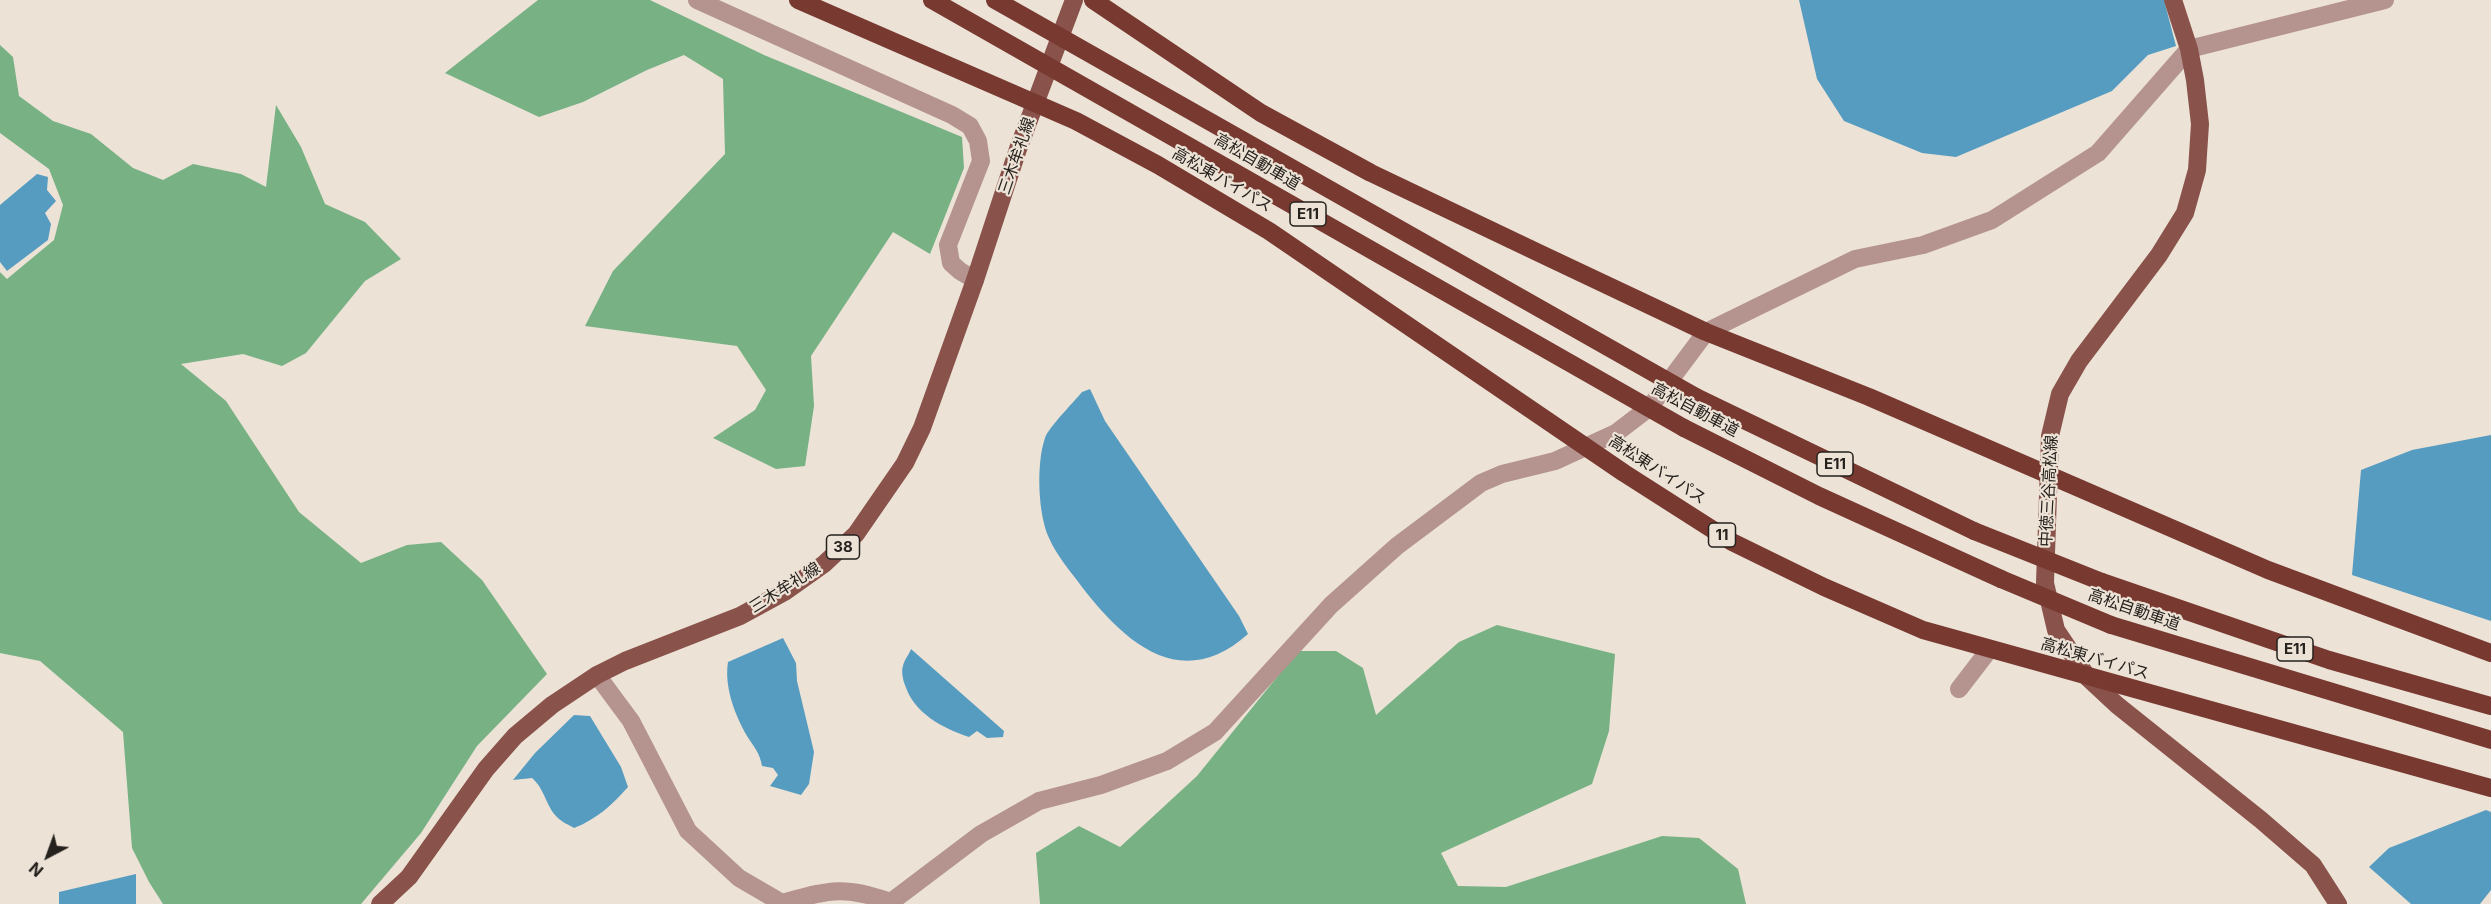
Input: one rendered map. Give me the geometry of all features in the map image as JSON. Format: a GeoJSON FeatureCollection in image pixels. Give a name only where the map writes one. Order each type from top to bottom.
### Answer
{"type":"FeatureCollection","features":[{"type":"Feature","properties":{"kind":"highway","name":"高松東バイパス"},"geometry":{"type":"LineString","coordinates":[[798,0],[1036,103],[1158,165],[1269,231],[1585,446],[1732,542],[1824,587],[1923,630],[1989,650],[2491,788]]}},
{"type":"Feature","properties":{"kind":"highway","name":"高松自動車道"},"geometry":{"type":"LineString","coordinates":[[932,0],[1684,428],[1819,496],[2001,579],[2111,625],[2491,740]]}},
{"type":"Feature","properties":{"kind":"highway","name":"高松自動車道"},"geometry":{"type":"LineString","coordinates":[[995,0],[1696,397],[1974,531],[2102,582],[2329,660],[2491,706]]}},
{"type":"Feature","properties":{"kind":"highway"},"geometry":{"type":"LineString","coordinates":[[1093,0],[1261,113],[1371,173],[1706,332],[1869,397],[2048,477],[2268,570],[2491,653]]}},
{"type":"Feature","properties":{"kind":"main road","name":"三木牟礼線"},"geometry":{"type":"LineString","coordinates":[[380,904],[409,877],[486,769],[515,736],[552,705],[597,675],[625,661],[740,616],[786,591],[824,564],[856,534],[904,463],[922,428],[975,280],[1018,149],[1074,0]]}},
{"type":"Feature","properties":{"kind":"main road","name":"中徳三谷高松線"},"geometry":{"type":"LineString","coordinates":[[2173,0],[2188,49],[2200,124],[2197,170],[2185,213],[2159,255],[2079,362],[2060,394],[2050,436],[2045,583],[2056,630],[2088,678],[2117,705],[2261,820],[2313,865],[2338,904]]}},
{"type":"Feature","properties":{"kind":"street"},"geometry":{"type":"LineString","coordinates":[[698,0],[952,115],[970,126],[978,141],[981,161],[948,245],[951,262],[975,280]]}},
{"type":"Feature","properties":{"kind":"street"},"geometry":{"type":"LineString","coordinates":[[597,675],[631,721],[688,831],[739,878],[782,903],[828,890],[862,892],[891,902],[981,834],[1039,801],[1101,785],[1167,761],[1215,732],[1331,604],[1397,546],[1482,483],[1502,474],[1556,461],[1616,433],[1650,406],[1706,332],[1855,259],[1923,245],[1992,220],[2098,153],[2188,49],[2385,0]]}},
{"type":"Feature","properties":{"kind":"street"},"geometry":{"type":"LineString","coordinates":[[1959,689],[1989,650]]}},
{"type":"Feature","properties":{"kind":"green space"},"geometry":{"type":"Polygon","coordinates":[[[538,0],[650,0],[764,55],[962,137],[964,168],[930,254],[893,232],[811,356],[814,406],[805,466],[776,469],[713,438],[755,410],[766,390],[737,346],[585,326],[613,271],[725,154],[723,79],[684,55],[647,70],[583,102],[539,117],[445,73],[538,0]]]}},
{"type":"Feature","properties":{"kind":"green space"},"geometry":{"type":"Polygon","coordinates":[[[0,45],[13,57],[19,96],[53,121],[91,134],[133,168],[163,180],[193,164],[241,174],[266,187],[276,105],[301,147],[325,204],[365,222],[401,259],[365,281],[306,353],[282,366],[243,354],[181,364],[226,401],[299,512],[361,563],[407,545],[441,542],[482,580],[547,674],[477,746],[421,833],[361,904],[163,904],[132,848],[123,732],[40,661],[0,653],[0,272],[7,279],[54,240],[63,205],[49,169],[0,133],[0,45]]]}},
{"type":"Feature","properties":{"kind":"green space"},"geometry":{"type":"Polygon","coordinates":[[[1497,625],[1615,654],[1609,731],[1592,784],[1441,853],[1458,886],[1506,887],[1662,836],[1699,838],[1738,869],[1746,904],[1040,904],[1036,853],[1079,826],[1120,847],[1197,776],[1298,651],[1336,651],[1363,668],[1376,715],[1459,642],[1497,625]]]}},
{"type":"Feature","properties":{"kind":"water"},"geometry":{"type":"Polygon","coordinates":[[[1799,0],[2164,0],[2176,46],[2148,55],[2112,91],[1956,157],[1922,153],[1844,121],[1817,79],[1799,0]]]}},
{"type":"Feature","properties":{"kind":"water"},"geometry":{"type":"Polygon","coordinates":[[[37,174],[48,177],[47,190],[56,201],[45,213],[51,224],[48,240],[7,271],[0,262],[0,205],[37,174]]]}},
{"type":"Feature","properties":{"kind":"water"},"geometry":{"type":"Polygon","coordinates":[[[1090,389],[1105,421],[1239,616],[1248,634],[1224,651],[1200,660],[1178,660],[1157,654],[1136,642],[1117,627],[1099,608],[1052,545],[1042,516],[1039,475],[1042,449],[1047,434],[1056,422],[1082,392],[1090,389]]]}},
{"type":"Feature","properties":{"kind":"water"},"geometry":{"type":"Polygon","coordinates":[[[2491,435],[2491,621],[2352,575],[2361,470],[2412,450],[2491,435]]]}},
{"type":"Feature","properties":{"kind":"water"},"geometry":{"type":"Polygon","coordinates":[[[783,638],[796,663],[797,681],[814,752],[809,784],[801,795],[770,786],[778,775],[773,768],[762,766],[735,710],[729,691],[728,662],[783,638]]]}},
{"type":"Feature","properties":{"kind":"water"},"geometry":{"type":"Polygon","coordinates":[[[911,649],[1004,731],[1003,737],[987,738],[977,731],[969,737],[939,724],[922,711],[909,695],[903,678],[902,670],[911,649]]]}},
{"type":"Feature","properties":{"kind":"water"},"geometry":{"type":"Polygon","coordinates":[[[574,715],[590,716],[621,767],[628,787],[604,811],[574,828],[554,814],[540,787],[532,778],[513,780],[535,753],[574,715]]]}},
{"type":"Feature","properties":{"kind":"water"},"geometry":{"type":"Polygon","coordinates":[[[2486,810],[2491,812],[2491,890],[2480,904],[2411,904],[2369,867],[2389,848],[2486,810]]]}},
{"type":"Feature","properties":{"kind":"water"},"geometry":{"type":"Polygon","coordinates":[[[136,874],[136,904],[59,904],[59,892],[136,874]]]}}]}
